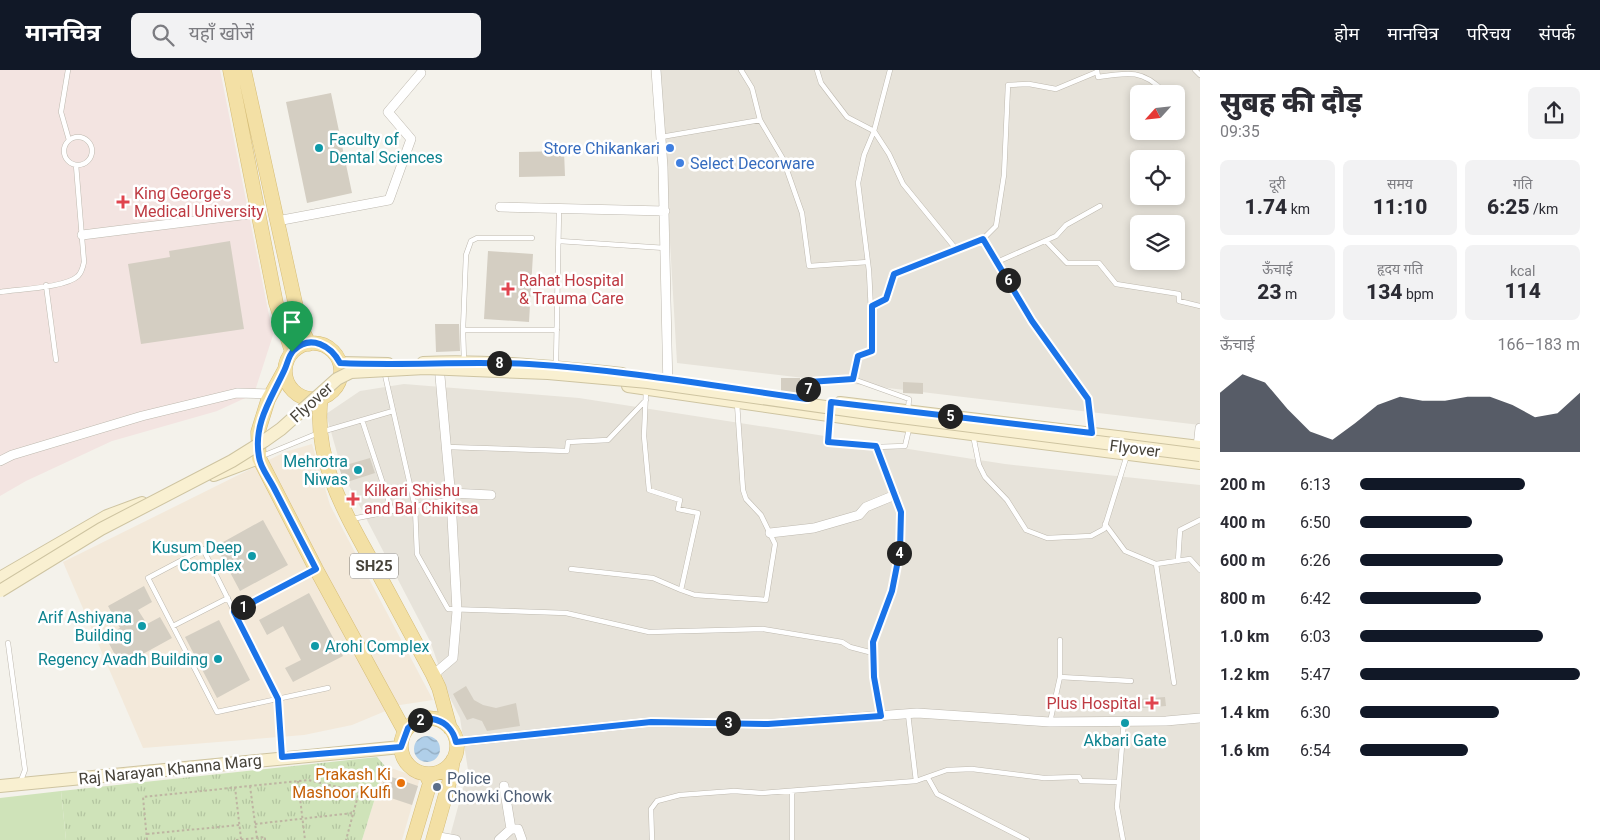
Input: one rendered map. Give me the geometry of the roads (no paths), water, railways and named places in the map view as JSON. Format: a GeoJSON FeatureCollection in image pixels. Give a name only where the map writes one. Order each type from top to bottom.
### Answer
{"type":"FeatureCollection","features":[{"type":"Feature","properties":{"kind":"main road"},"geometry":{"type":"LineString","coordinates":[[230,70],[276,303],[292,352],[271,394],[258,432],[259,458],[316,569],[404,732]]}},
{"type":"Feature","properties":{"kind":"main road"},"geometry":{"type":"LineString","coordinates":[[244,70],[300,325],[308,344]]}},
{"type":"Feature","properties":{"kind":"main road"},"geometry":{"type":"LineString","coordinates":[[240,123],[255,119]]}},
{"type":"Feature","properties":{"kind":"main road"},"geometry":{"type":"LineString","coordinates":[[292,352],[308,344],[318,343],[327,346],[335,353],[340,363],[341,375],[338,385]]}},
{"type":"Feature","properties":{"kind":"main road"},"geometry":{"type":"LineString","coordinates":[[285,369],[290,386],[300,395],[311,398],[321,398],[338,385],[353,378],[439,368],[464,362],[556,367],[646,388]]}},
{"type":"Feature","properties":{"kind":"main road"},"geometry":{"type":"LineString","coordinates":[[340,363],[439,368],[646,388],[667,385],[830,408],[908,411],[1092,433],[1199,450]]}},
{"type":"Feature","properties":{"kind":"main road","name":"Flyover"},"geometry":{"type":"LineString","coordinates":[[0,591],[101,529],[232,461],[264,442],[281,430],[337,379],[351,372],[425,368],[548,373],[648,382],[880,415],[1199,450]]}},
{"type":"Feature","properties":{"kind":"main road"},"geometry":{"type":"LineString","coordinates":[[667,385],[737,402],[807,405]]}},
{"type":"Feature","properties":{"kind":"main road","name":"SH25"},"geometry":{"type":"LineString","coordinates":[[321,398],[318,414],[333,487],[433,675],[456,742]]}},
{"type":"Feature","properties":{"kind":"main road"},"geometry":{"type":"LineString","coordinates":[[830,408],[910,426],[1200,463]]}},
{"type":"Feature","properties":{"kind":"main road"},"geometry":{"type":"LineString","coordinates":[[0,578],[107,516],[259,458]]}},
{"type":"Feature","properties":{"kind":"main road"},"geometry":{"type":"LineString","coordinates":[[450,728],[443,722],[426,718],[411,724],[404,732],[401,747],[406,762],[415,770],[426,774],[436,773],[446,768],[453,760]]}},
{"type":"Feature","properties":{"kind":"main road"},"geometry":{"type":"LineString","coordinates":[[434,838],[449,783],[456,742]]}},
{"type":"Feature","properties":{"kind":"main road","name":"Raj Narayan Khanna Marg"},"geometry":{"type":"LineString","coordinates":[[0,786],[282,757],[401,747]]}},
{"type":"Feature","properties":{"kind":"main road"},"geometry":{"type":"LineString","coordinates":[[412,840],[430,783],[426,774]]}},
{"type":"Feature","properties":{"kind":"street"},"geometry":{"type":"LineString","coordinates":[[656,70],[665,211],[667,385]]}},
{"type":"Feature","properties":{"kind":"street"},"geometry":{"type":"LineString","coordinates":[[277,221],[389,200],[411,139],[388,112],[421,73]]}},
{"type":"Feature","properties":{"kind":"street"},"geometry":{"type":"LineString","coordinates":[[500,208],[665,211]]}},
{"type":"Feature","properties":{"kind":"street"},"geometry":{"type":"LineString","coordinates":[[82,235],[258,213]]}},
{"type":"Feature","properties":{"kind":"street"},"geometry":{"type":"LineString","coordinates":[[433,675],[453,658],[457,611],[451,496],[439,368]]}},
{"type":"Feature","properties":{"kind":"street"},"geometry":{"type":"LineString","coordinates":[[0,461],[12,455],[142,416],[237,393],[271,394]]}},
{"type":"Feature","properties":{"kind":"street"},"geometry":{"type":"LineString","coordinates":[[1199,450],[1200,428]]}},
{"type":"Feature","properties":{"kind":"street"},"geometry":{"type":"LineString","coordinates":[[451,496],[490,495]]}},
{"type":"Feature","properties":{"kind":"street"},"geometry":{"type":"LineString","coordinates":[[770,533],[814,528],[850,518],[858,515],[866,507],[895,495]]}},
{"type":"Feature","properties":{"kind":"street"},"geometry":{"type":"LineString","coordinates":[[456,742],[651,722],[768,724],[908,714],[1050,722],[1200,718]]}},
{"type":"Feature","properties":{"kind":"street"},"geometry":{"type":"LineString","coordinates":[[504,786],[511,829]]}},
{"type":"Feature","properties":{"kind":"street"},"geometry":{"type":"LineString","coordinates":[[499,840],[511,829],[518,829],[522,840]]}},
{"type":"Feature","properties":{"kind":"street"},"geometry":{"type":"LineString","coordinates":[[434,838],[456,840]]}},
{"type":"Feature","properties":{"kind":"lane"},"geometry":{"type":"LineString","coordinates":[[68,70],[61,112],[69,140]]}},
{"type":"Feature","properties":{"kind":"lane"},"geometry":{"type":"LineString","coordinates":[[740,70],[752,88],[760,120],[783,159],[802,213],[808,266],[868,262]]}},
{"type":"Feature","properties":{"kind":"lane"},"geometry":{"type":"LineString","coordinates":[[817,70],[821,83],[847,117],[874,131],[889,154],[903,184],[956,249]]}},
{"type":"Feature","properties":{"kind":"lane"},"geometry":{"type":"LineString","coordinates":[[853,379],[858,356],[872,351],[872,306],[858,183],[864,155],[874,131],[890,70]]}},
{"type":"Feature","properties":{"kind":"lane"},"geometry":{"type":"LineString","coordinates":[[872,306],[886,299],[894,274],[983,239],[996,226],[1004,175],[1008,85],[1029,84],[1056,89],[1097,71],[1098,77],[1136,70],[1154,78],[1159,85]]}},
{"type":"Feature","properties":{"kind":"lane"},"geometry":{"type":"LineString","coordinates":[[1196,70],[1200,75]]}},
{"type":"Feature","properties":{"kind":"lane"},"geometry":{"type":"LineString","coordinates":[[661,137],[760,120]]}},
{"type":"Feature","properties":{"kind":"lane"},"geometry":{"type":"LineString","coordinates":[[79,137],[89,143],[91,148],[90,158],[86,162],[76,165],[70,163],[64,154],[65,144],[69,140],[79,137]]}},
{"type":"Feature","properties":{"kind":"lane"},"geometry":{"type":"LineString","coordinates":[[0,292],[46,286],[77,278],[82,272],[84,262],[76,165]]}},
{"type":"Feature","properties":{"kind":"lane"},"geometry":{"type":"LineString","coordinates":[[997,262],[1056,236],[1066,225],[1100,206]]}},
{"type":"Feature","properties":{"kind":"lane"},"geometry":{"type":"LineString","coordinates":[[556,367],[559,209]]}},
{"type":"Feature","properties":{"kind":"lane"},"geometry":{"type":"LineString","coordinates":[[464,362],[463,330],[466,255],[471,241],[477,238],[532,238]]}},
{"type":"Feature","properties":{"kind":"lane"},"geometry":{"type":"LineString","coordinates":[[983,239],[1032,321],[1088,399],[1092,433]]}},
{"type":"Feature","properties":{"kind":"lane"},"geometry":{"type":"LineString","coordinates":[[559,241],[665,248]]}},
{"type":"Feature","properties":{"kind":"lane"},"geometry":{"type":"LineString","coordinates":[[1046,241],[1066,262],[1098,263],[1116,284],[1179,294],[1178,301],[1200,306]]}},
{"type":"Feature","properties":{"kind":"lane"},"geometry":{"type":"LineString","coordinates":[[46,286],[56,360]]}},
{"type":"Feature","properties":{"kind":"lane"},"geometry":{"type":"LineString","coordinates":[[463,330],[557,330]]}},
{"type":"Feature","properties":{"kind":"lane"},"geometry":{"type":"LineString","coordinates":[[386,375],[415,507],[417,554],[448,609],[457,611],[566,613],[649,632],[763,629],[842,642],[850,648],[873,653]]}},
{"type":"Feature","properties":{"kind":"lane"},"geometry":{"type":"LineString","coordinates":[[807,405],[809,382],[853,379],[909,399],[908,411]]}},
{"type":"Feature","properties":{"kind":"lane"},"geometry":{"type":"LineString","coordinates":[[445,447],[567,451],[568,442],[608,440],[646,388]]}},
{"type":"Feature","properties":{"kind":"lane"},"geometry":{"type":"LineString","coordinates":[[646,388],[644,436],[649,490],[680,500],[678,509],[698,513],[681,590]]}},
{"type":"Feature","properties":{"kind":"lane"},"geometry":{"type":"LineString","coordinates":[[571,570],[653,578],[695,595],[766,600],[775,544],[761,515],[746,499],[743,490],[737,402]]}},
{"type":"Feature","properties":{"kind":"lane"},"geometry":{"type":"LineString","coordinates":[[830,408],[828,442],[876,446],[905,446],[910,426]]}},
{"type":"Feature","properties":{"kind":"lane"},"geometry":{"type":"LineString","coordinates":[[259,458],[321,432],[393,411]]}},
{"type":"Feature","properties":{"kind":"lane"},"geometry":{"type":"LineString","coordinates":[[362,420],[392,511]]}},
{"type":"Feature","properties":{"kind":"lane"},"geometry":{"type":"LineString","coordinates":[[973,434],[979,465],[985,477],[1007,500],[1026,530],[1047,538],[1091,536],[1104,529],[1128,454]]}},
{"type":"Feature","properties":{"kind":"lane"},"geometry":{"type":"LineString","coordinates":[[876,446],[901,512],[900,550],[892,591],[873,642],[874,677],[881,716]]}},
{"type":"Feature","properties":{"kind":"lane"},"geometry":{"type":"LineString","coordinates":[[350,520],[415,507],[451,496]]}},
{"type":"Feature","properties":{"kind":"lane"},"geometry":{"type":"LineString","coordinates":[[1178,561],[1180,530],[1200,520]]}},
{"type":"Feature","properties":{"kind":"lane"},"geometry":{"type":"LineString","coordinates":[[1105,524],[1125,551],[1156,564],[1190,559],[1200,570]]}},
{"type":"Feature","properties":{"kind":"lane"},"geometry":{"type":"LineString","coordinates":[[282,757],[278,699],[203,549],[148,578],[217,712],[278,699],[328,688]]}},
{"type":"Feature","properties":{"kind":"lane"},"geometry":{"type":"LineString","coordinates":[[1156,564],[1174,684]]}},
{"type":"Feature","properties":{"kind":"lane"},"geometry":{"type":"LineString","coordinates":[[234,612],[316,569]]}},
{"type":"Feature","properties":{"kind":"lane"},"geometry":{"type":"LineString","coordinates":[[173,626],[228,598]]}},
{"type":"Feature","properties":{"kind":"lane"},"geometry":{"type":"LineString","coordinates":[[1050,722],[1060,677],[1060,640]]}},
{"type":"Feature","properties":{"kind":"lane"},"geometry":{"type":"LineString","coordinates":[[8,643],[25,770],[19,784]]}},
{"type":"Feature","properties":{"kind":"lane"},"geometry":{"type":"LineString","coordinates":[[1060,677],[1131,681]]}},
{"type":"Feature","properties":{"kind":"lane"},"geometry":{"type":"LineString","coordinates":[[908,714],[916,781]]}},
{"type":"Feature","properties":{"kind":"lane"},"geometry":{"type":"LineString","coordinates":[[1123,840],[1117,807],[1124,721]]}},
{"type":"Feature","properties":{"kind":"lane"},"geometry":{"type":"LineString","coordinates":[[652,840],[651,809],[658,802],[680,795],[734,791],[762,793],[916,781],[947,770],[972,769],[1044,778],[1079,777],[1081,781],[1119,782]]}},
{"type":"Feature","properties":{"kind":"lane"},"geometry":{"type":"LineString","coordinates":[[928,778],[937,794],[1027,840]]}},
{"type":"Feature","properties":{"kind":"lane"},"geometry":{"type":"LineString","coordinates":[[792,791],[792,840]]}},
{"type":"Feature","properties":{"kind":"water"},"geometry":{"type":"Polygon","coordinates":[[[427,736],[436,740],[440,749],[436,758],[427,762],[418,758],[414,749],[418,740],[427,736]]]}},
{"type":"Feature","properties":{"kind":"place","name":"Faculty of Dental Sciences"},"geometry":{"type":"Point","coordinates":[319,148]}},
{"type":"Feature","properties":{"kind":"place","name":"Store Chikankari"},"geometry":{"type":"Point","coordinates":[670,148]}},
{"type":"Feature","properties":{"kind":"place","name":"Select Decorware"},"geometry":{"type":"Point","coordinates":[680,163]}},
{"type":"Feature","properties":{"kind":"place","name":"King George's Medical University"},"geometry":{"type":"Point","coordinates":[123,202]}},
{"type":"Feature","properties":{"kind":"place","name":"Rahat Hospital & Trauma Care"},"geometry":{"type":"Point","coordinates":[508,289]}},
{"type":"Feature","properties":{"kind":"place","name":"Mehrotra Niwas"},"geometry":{"type":"Point","coordinates":[358,470]}},
{"type":"Feature","properties":{"kind":"place","name":"Kilkari Shishu and Bal Chikitsa"},"geometry":{"type":"Point","coordinates":[353,499]}},
{"type":"Feature","properties":{"kind":"place","name":"Kusum Deep Complex"},"geometry":{"type":"Point","coordinates":[252,556]}},
{"type":"Feature","properties":{"kind":"place","name":"Arif Ashiyana Building"},"geometry":{"type":"Point","coordinates":[142,626]}},
{"type":"Feature","properties":{"kind":"place","name":"Arohi Complex"},"geometry":{"type":"Point","coordinates":[315,646]}},
{"type":"Feature","properties":{"kind":"place","name":"Regency Avadh Building"},"geometry":{"type":"Point","coordinates":[218,659]}},
{"type":"Feature","properties":{"kind":"place","name":"Plus Hospital"},"geometry":{"type":"Point","coordinates":[1152,703]}},
{"type":"Feature","properties":{"kind":"place","name":"Akbari Gate"},"geometry":{"type":"Point","coordinates":[1125,723]}},
{"type":"Feature","properties":{"kind":"place","name":"Prakash Ki Mashoor Kulfi"},"geometry":{"type":"Point","coordinates":[401,783]}},
{"type":"Feature","properties":{"kind":"place","name":"Police Chowki Chowk"},"geometry":{"type":"Point","coordinates":[437,787]}}]}
